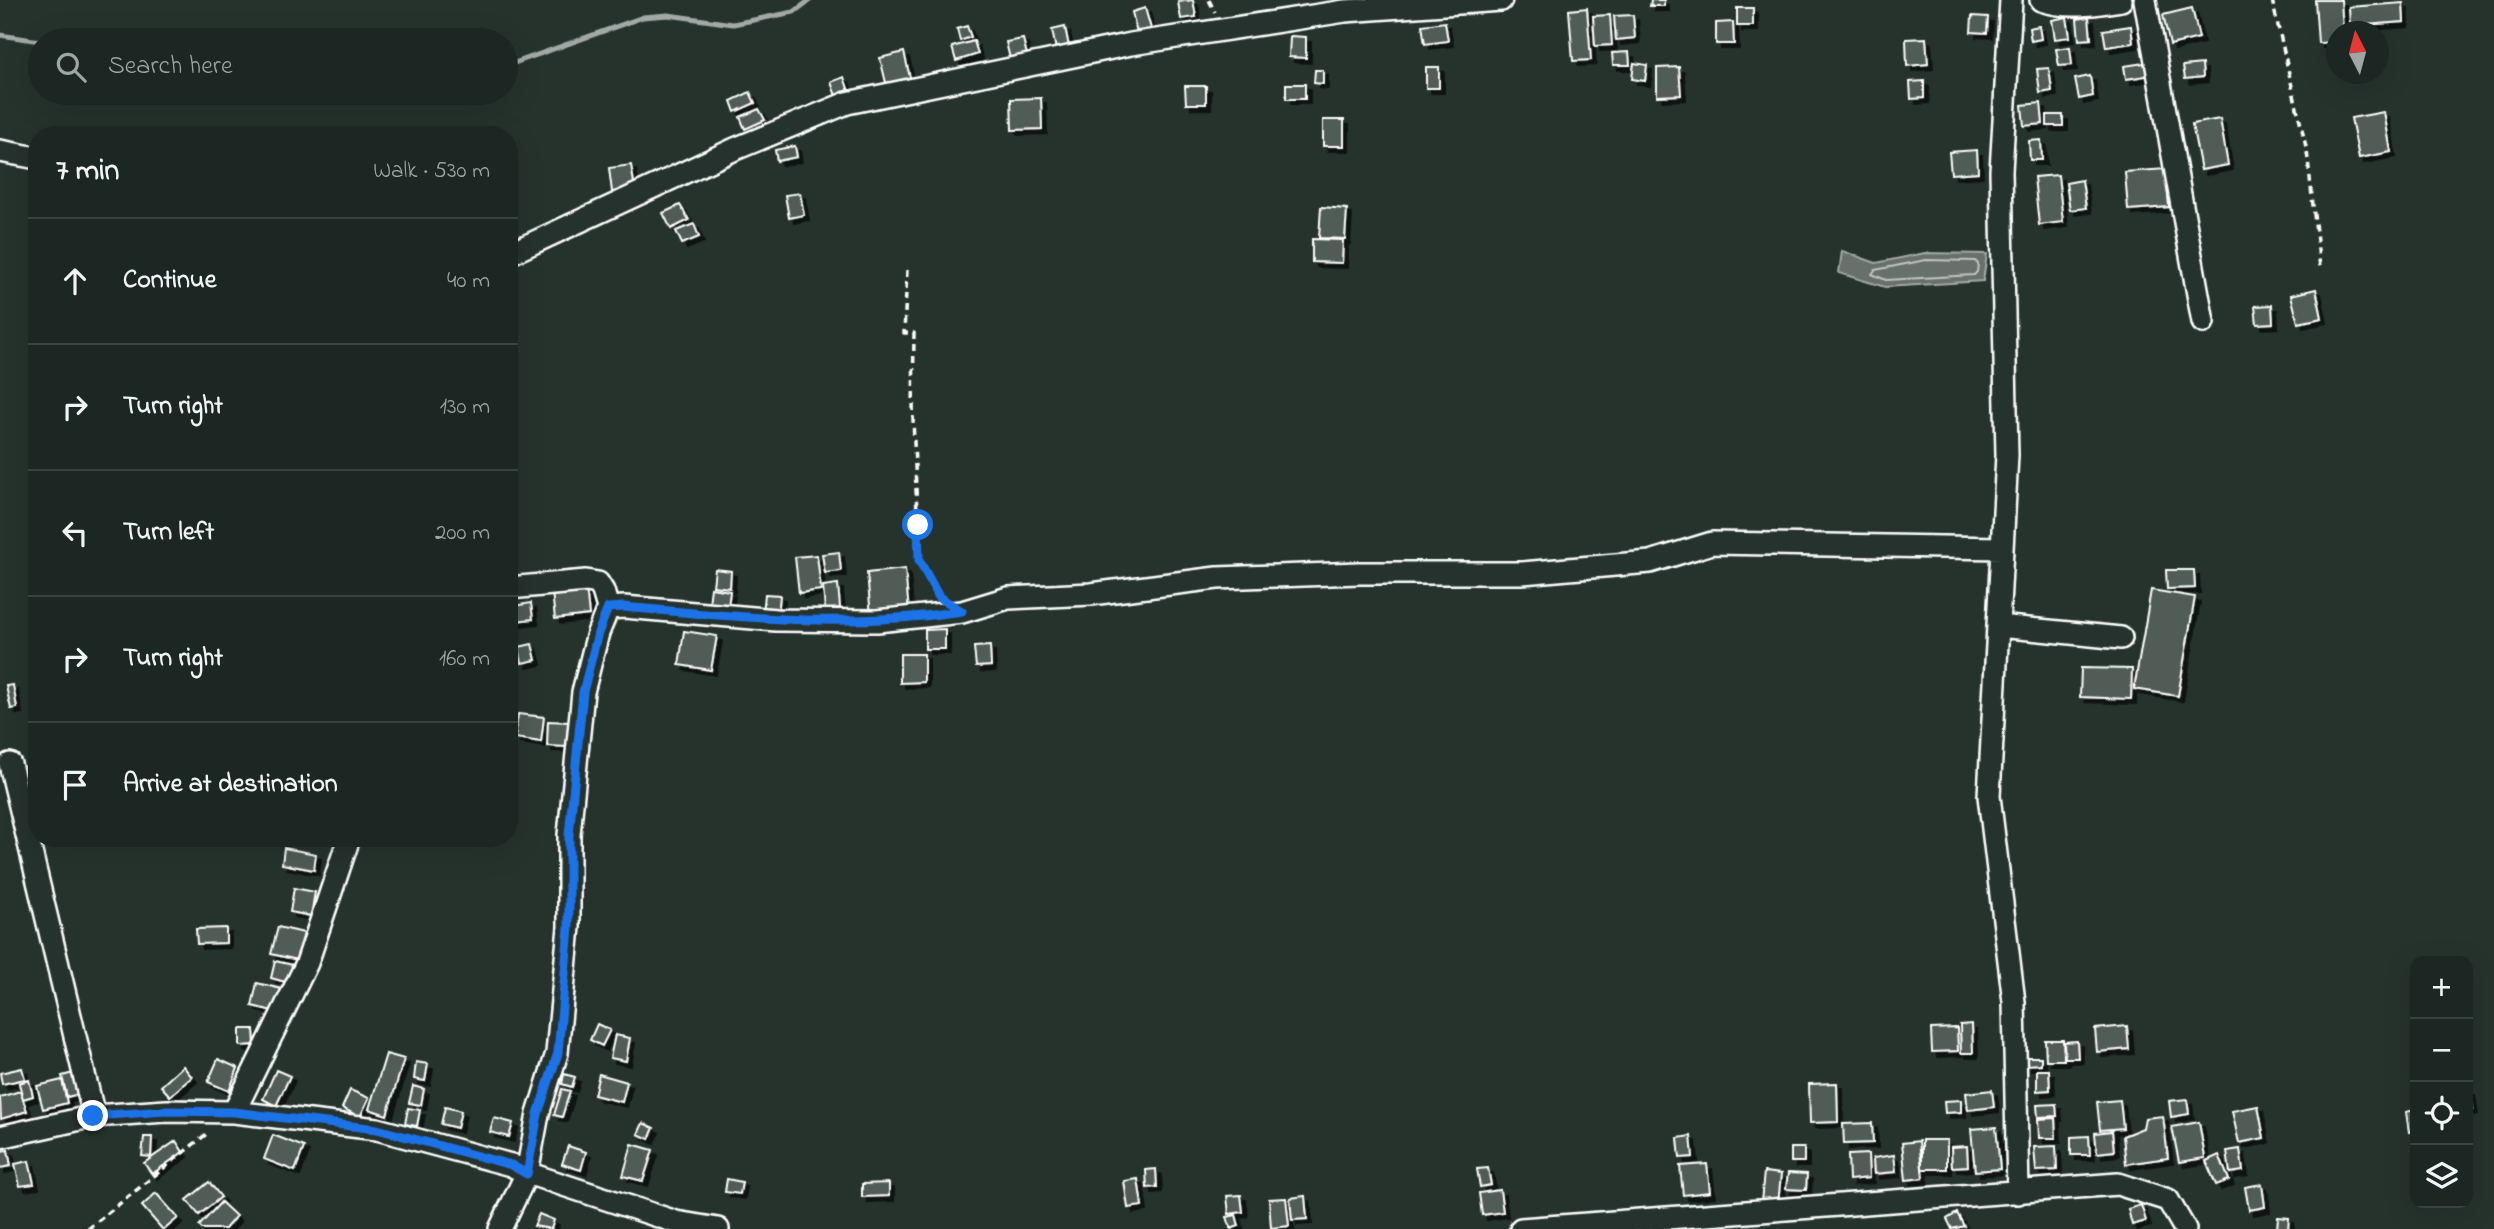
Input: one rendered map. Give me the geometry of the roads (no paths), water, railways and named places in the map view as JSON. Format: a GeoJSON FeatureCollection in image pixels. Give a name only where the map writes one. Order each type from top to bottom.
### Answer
{"type":"FeatureCollection","features":[{"type":"Feature","properties":{"kind":"street"},"geometry":{"type":"LineString","coordinates":[[518,250],[735,149],[847,103],[1144,42],[1345,11],[1501,0]]}},
{"type":"Feature","properties":{"kind":"street"},"geometry":{"type":"LineString","coordinates":[[2011,0],[2001,171],[2007,455],[1989,796],[2014,1002],[2018,1193]]}},
{"type":"Feature","properties":{"kind":"street"},"geometry":{"type":"LineString","coordinates":[[2041,0],[2056,5],[2121,0]]}},
{"type":"Feature","properties":{"kind":"street"},"geometry":{"type":"LineString","coordinates":[[2145,0],[2203,322]]}},
{"type":"Feature","properties":{"kind":"street"},"geometry":{"type":"LineString","coordinates":[[0,151],[28,156]]}},
{"type":"Feature","properties":{"kind":"street"},"geometry":{"type":"LineString","coordinates":[[608,608],[801,621],[877,621],[962,611],[1008,597],[1091,594],[1217,578],[1359,573],[1522,573],[1650,562],[1712,543],[2002,548]]}},
{"type":"Feature","properties":{"kind":"street"},"geometry":{"type":"LineString","coordinates":[[500,1229],[527,1174],[538,1114],[558,1053],[569,927],[569,835],[583,692],[598,633],[608,608],[598,583],[586,581],[518,587]]}},
{"type":"Feature","properties":{"kind":"street"},"geometry":{"type":"LineString","coordinates":[[1998,626],[2121,638]]}},
{"type":"Feature","properties":{"kind":"street"},"geometry":{"type":"LineString","coordinates":[[10,764],[28,840]]}},
{"type":"Feature","properties":{"kind":"street"},"geometry":{"type":"LineString","coordinates":[[30,847],[93,1116]]}},
{"type":"Feature","properties":{"kind":"street"},"geometry":{"type":"LineString","coordinates":[[234,1112],[307,963],[346,847]]}},
{"type":"Feature","properties":{"kind":"street"},"geometry":{"type":"LineString","coordinates":[[0,1137],[93,1116],[166,1111],[234,1112],[377,1129],[511,1165],[527,1174],[676,1222],[718,1229]]}},
{"type":"Feature","properties":{"kind":"street"},"geometry":{"type":"LineString","coordinates":[[1521,1229],[2118,1184],[2168,1200],[2185,1229]]}},
{"type":"Feature","properties":{"kind":"water"},"geometry":{"type":"Polygon","coordinates":[[[1842,251],[1876,263],[1925,253],[1987,254],[1983,281],[1885,287],[1839,273],[1842,251]]]}},
{"type":"Feature","properties":{"kind":"waterway"},"geometry":{"type":"LineString","coordinates":[[518,62],[643,17],[668,15],[733,24],[794,12],[810,0]]}},
{"type":"Feature","properties":{"kind":"waterway"},"geometry":{"type":"LineString","coordinates":[[0,35],[28,39]]}}]}
